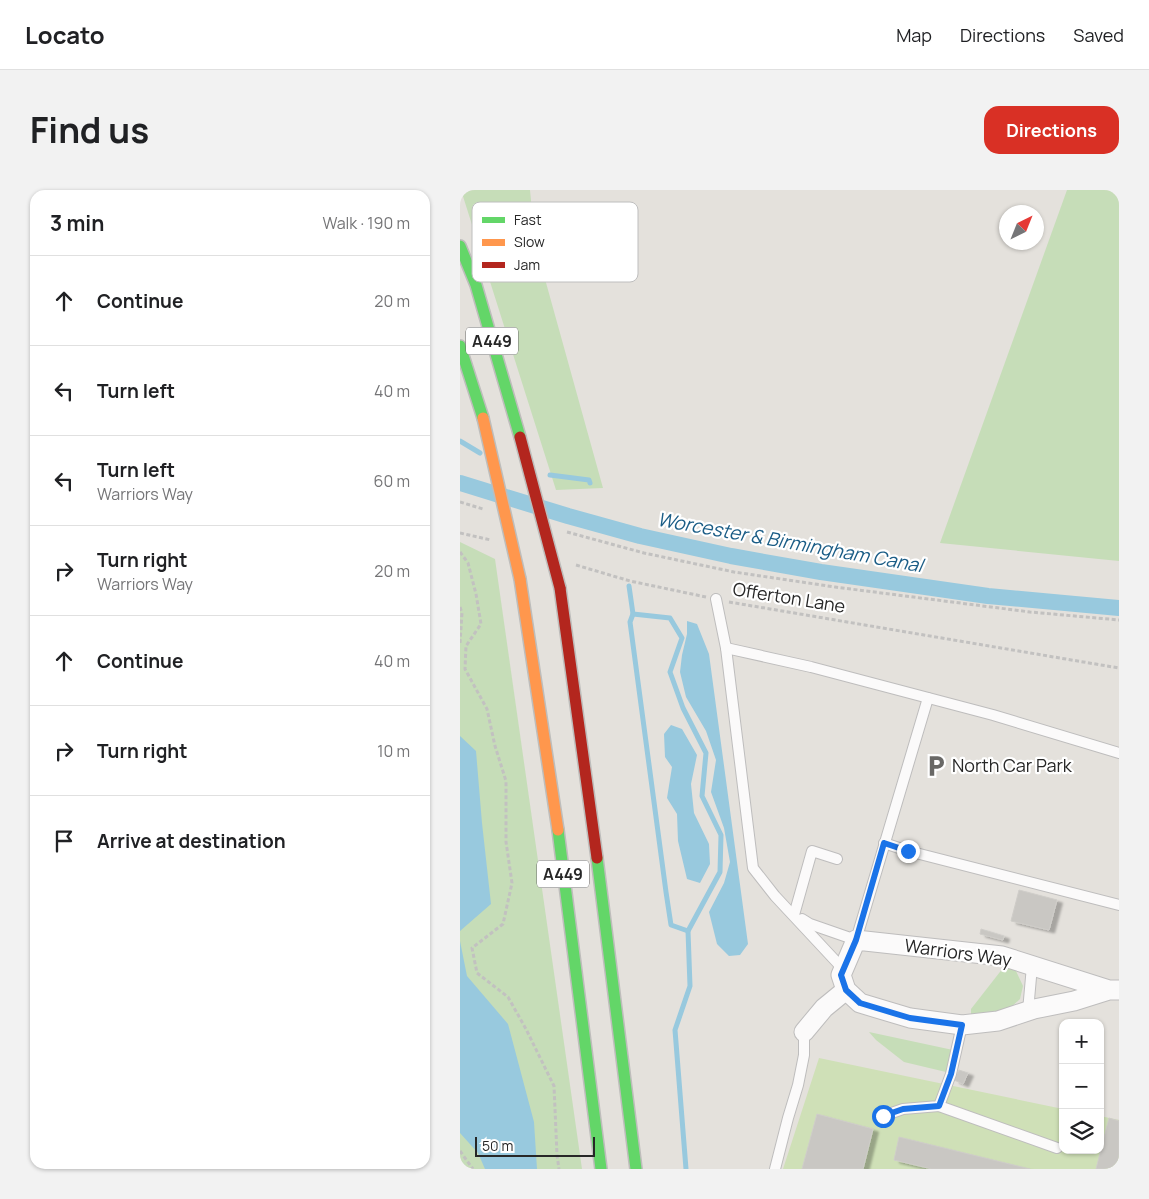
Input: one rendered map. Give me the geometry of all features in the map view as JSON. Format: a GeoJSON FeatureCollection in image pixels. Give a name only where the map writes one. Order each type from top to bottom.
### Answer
{"type":"FeatureCollection","features":[{"type":"Feature","properties":{"kind":"highway","name":"A449"},"geometry":{"type":"LineString","coordinates":[[460,246],[472,275]]}},
{"type":"Feature","properties":{"kind":"highway","name":"A449"},"geometry":{"type":"LineString","coordinates":[[475,282],[520,437],[560,588],[600,882],[636,1169]]}},
{"type":"Feature","properties":{"kind":"highway","name":"A449"},"geometry":{"type":"LineString","coordinates":[[460,346],[484,418],[520,580],[560,844],[601,1169]]}},
{"type":"Feature","properties":{"kind":"street","name":"Warriors Way"},"geometry":{"type":"LineString","coordinates":[[856,940],[1002,956],[1114,990]]}},
{"type":"Feature","properties":{"kind":"street"},"geometry":{"type":"LineString","coordinates":[[804,1032],[824,1008],[846,990],[841,975],[856,940]]}},
{"type":"Feature","properties":{"kind":"street","name":"Warriors Way"},"geometry":{"type":"LineString","coordinates":[[846,990],[860,1003],[902,1016],[962,1025],[998,1021],[1028,1011],[1114,990]]}},
{"type":"Feature","properties":{"kind":"lane"},"geometry":{"type":"LineString","coordinates":[[716,600],[726,648],[752,868],[775,896],[844,970]]}},
{"type":"Feature","properties":{"kind":"lane"},"geometry":{"type":"LineString","coordinates":[[726,648],[811,667],[993,715],[1119,753]]}},
{"type":"Feature","properties":{"kind":"lane"},"geometry":{"type":"LineString","coordinates":[[794,915],[810,924],[856,940],[928,698]]}},
{"type":"Feature","properties":{"kind":"lane"},"geometry":{"type":"LineString","coordinates":[[884,843],[908,851],[1119,905]]}},
{"type":"Feature","properties":{"kind":"lane"},"geometry":{"type":"LineString","coordinates":[[794,915],[812,850],[837,859]]}},
{"type":"Feature","properties":{"kind":"lane"},"geometry":{"type":"LineString","coordinates":[[1028,1011],[1032,966]]}},
{"type":"Feature","properties":{"kind":"lane"},"geometry":{"type":"LineString","coordinates":[[939,1106],[951,1074],[962,1025]]}},
{"type":"Feature","properties":{"kind":"lane"},"geometry":{"type":"LineString","coordinates":[[775,1169],[798,1085],[804,1055],[804,1032]]}},
{"type":"Feature","properties":{"kind":"lane"},"geometry":{"type":"LineString","coordinates":[[883,1116],[903,1109],[939,1106],[1057,1148]]}},
{"type":"Feature","properties":{"kind":"path"},"geometry":{"type":"LineString","coordinates":[[460,502],[492,512]]}},
{"type":"Feature","properties":{"kind":"path"},"geometry":{"type":"LineString","coordinates":[[558,530],[644,553],[734,572],[835,588],[1030,612],[1119,620]]}},
{"type":"Feature","properties":{"kind":"path"},"geometry":{"type":"LineString","coordinates":[[460,533],[498,542]]}},
{"type":"Feature","properties":{"kind":"path"},"geometry":{"type":"LineString","coordinates":[[460,552],[468,562],[481,624],[466,646],[466,669],[487,709],[495,746],[506,781],[506,842],[512,883],[503,924],[472,948],[477,973],[508,997],[554,1086],[559,1169]]}},
{"type":"Feature","properties":{"kind":"path","name":"Offerton Lane"},"geometry":{"type":"LineString","coordinates":[[574,564],[630,582],[716,600],[1119,668]]}},
{"type":"Feature","properties":{"kind":"path"},"geometry":{"type":"LineString","coordinates":[[460,607],[462,613],[460,643]]}},
{"type":"Feature","properties":{"kind":"path"},"geometry":{"type":"LineString","coordinates":[[460,1151],[473,1169]]}},
{"type":"Feature","properties":{"kind":"green space"},"geometry":{"type":"Polygon","coordinates":[[[461,190],[530,190],[531,202],[472,202],[472,225],[461,190]]]}},
{"type":"Feature","properties":{"kind":"green space"},"geometry":{"type":"Polygon","coordinates":[[[1067,190],[1119,190],[1119,561],[940,543],[1067,190]]]}},
{"type":"Feature","properties":{"kind":"green space"},"geometry":{"type":"Polygon","coordinates":[[[490,282],[546,282],[603,488],[556,490],[490,282]]]}},
{"type":"Feature","properties":{"kind":"green space"},"geometry":{"type":"Polygon","coordinates":[[[460,542],[495,559],[582,1169],[460,1169],[460,542]]]}},
{"type":"Feature","properties":{"kind":"green space"},"geometry":{"type":"Polygon","coordinates":[[[1009,966],[1016,971],[1023,986],[1020,999],[1008,1010],[971,1015],[971,1009],[1003,968],[1009,966]]]}},
{"type":"Feature","properties":{"kind":"green space"},"geometry":{"type":"Polygon","coordinates":[[[869,1032],[953,1050],[946,1072],[904,1062],[876,1040],[869,1032]]]}},
{"type":"Feature","properties":{"kind":"green space"},"geometry":{"type":"Polygon","coordinates":[[[819,1058],[1059,1108],[1059,1154],[1104,1154],[1104,1117],[1119,1120],[1119,1169],[783,1169],[819,1058]]]}},
{"type":"Feature","properties":{"kind":"water"},"geometry":{"type":"Polygon","coordinates":[[[687,621],[697,624],[709,654],[748,944],[740,955],[729,956],[717,944],[709,912],[724,883],[730,862],[724,828],[711,792],[716,760],[706,731],[686,697],[680,672],[687,634],[687,621]]]}},
{"type":"Feature","properties":{"kind":"water"},"geometry":{"type":"Polygon","coordinates":[[[671,725],[682,729],[697,755],[691,784],[694,813],[709,844],[710,864],[700,883],[687,879],[678,841],[677,814],[667,798],[672,767],[665,757],[664,734],[671,725]]]}},
{"type":"Feature","properties":{"kind":"water"},"geometry":{"type":"Polygon","coordinates":[[[460,736],[476,751],[491,904],[460,931],[460,736]]]}},
{"type":"Feature","properties":{"kind":"water"},"geometry":{"type":"Polygon","coordinates":[[[460,941],[467,976],[508,1024],[534,1122],[537,1169],[485,1169],[478,1153],[460,1133],[460,941]]]}},
{"type":"Feature","properties":{"kind":"building"},"geometry":{"type":"Polygon","coordinates":[[[1019,890],[1057,900],[1049,930],[1011,921],[1019,890]]]}},
{"type":"Feature","properties":{"kind":"building"},"geometry":{"type":"Polygon","coordinates":[[[981,929],[1004,936],[1003,940],[980,934],[981,929]]]}},
{"type":"Feature","properties":{"kind":"building"},"geometry":{"type":"Polygon","coordinates":[[[959,1070],[968,1073],[963,1084],[954,1080],[959,1070]]]}},
{"type":"Feature","properties":{"kind":"building"},"geometry":{"type":"Polygon","coordinates":[[[817,1114],[873,1129],[863,1169],[802,1169],[817,1114]]]}},
{"type":"Feature","properties":{"kind":"building"},"geometry":{"type":"Polygon","coordinates":[[[1109,1118],[1119,1121],[1119,1169],[1096,1169],[1100,1154],[1104,1154],[1104,1138],[1109,1118]]]}},
{"type":"Feature","properties":{"kind":"building"},"geometry":{"type":"Polygon","coordinates":[[[899,1137],[1030,1169],[932,1169],[894,1160],[899,1137]]]}},
{"type":"Feature","properties":{"kind":"waterway"},"geometry":{"type":"LineString","coordinates":[[460,441],[480,453]]}},
{"type":"Feature","properties":{"kind":"waterway"},"geometry":{"type":"LineString","coordinates":[[550,475],[589,480],[590,483]]}},
{"type":"Feature","properties":{"kind":"waterway","name":"Worcester & Birmingham Canal"},"geometry":{"type":"LineString","coordinates":[[460,483],[640,536],[731,556],[821,572],[988,596],[1119,608]]}},
{"type":"Feature","properties":{"kind":"waterway"},"geometry":{"type":"LineString","coordinates":[[629,586],[633,614],[670,618],[682,638],[670,672],[683,708],[706,753],[702,796],[721,835],[720,872],[688,931],[690,986],[675,1030],[686,1169]]}},
{"type":"Feature","properties":{"kind":"waterway"},"geometry":{"type":"LineString","coordinates":[[633,614],[630,622],[671,925],[688,931]]}},
{"type":"Feature","properties":{"kind":"traffic: fast"},"geometry":{"type":"LineString","coordinates":[[460,246],[472,275]]}},
{"type":"Feature","properties":{"kind":"traffic: fast"},"geometry":{"type":"LineString","coordinates":[[475,282],[520,437]]}},
{"type":"Feature","properties":{"kind":"traffic: fast"},"geometry":{"type":"LineString","coordinates":[[460,346],[483,418]]}},
{"type":"Feature","properties":{"kind":"traffic: fast"},"geometry":{"type":"LineString","coordinates":[[558,830],[601,1169]]}},
{"type":"Feature","properties":{"kind":"traffic: fast"},"geometry":{"type":"LineString","coordinates":[[597,858],[636,1169]]}},
{"type":"Feature","properties":{"kind":"traffic: slow"},"geometry":{"type":"LineString","coordinates":[[483,418],[520,579]]}},
{"type":"Feature","properties":{"kind":"traffic: slow"},"geometry":{"type":"LineString","coordinates":[[520,579],[558,830]]}},
{"type":"Feature","properties":{"kind":"traffic: jam"},"geometry":{"type":"LineString","coordinates":[[520,437],[560,588]]}},
{"type":"Feature","properties":{"kind":"traffic: jam"},"geometry":{"type":"LineString","coordinates":[[560,588],[597,858]]}},
{"type":"Feature","properties":{"kind":"place","name":"North Car Park"},"geometry":{"type":"Point","coordinates":[936,766]}},
{"type":"Feature","properties":{"kind":"route"},"geometry":{"type":"LineString","coordinates":[[883,1116],[903,1109],[939,1106],[951,1074],[962,1025],[910,1018],[860,1003],[846,990],[841,975],[856,940],[884,843],[908,851]]}}]}
